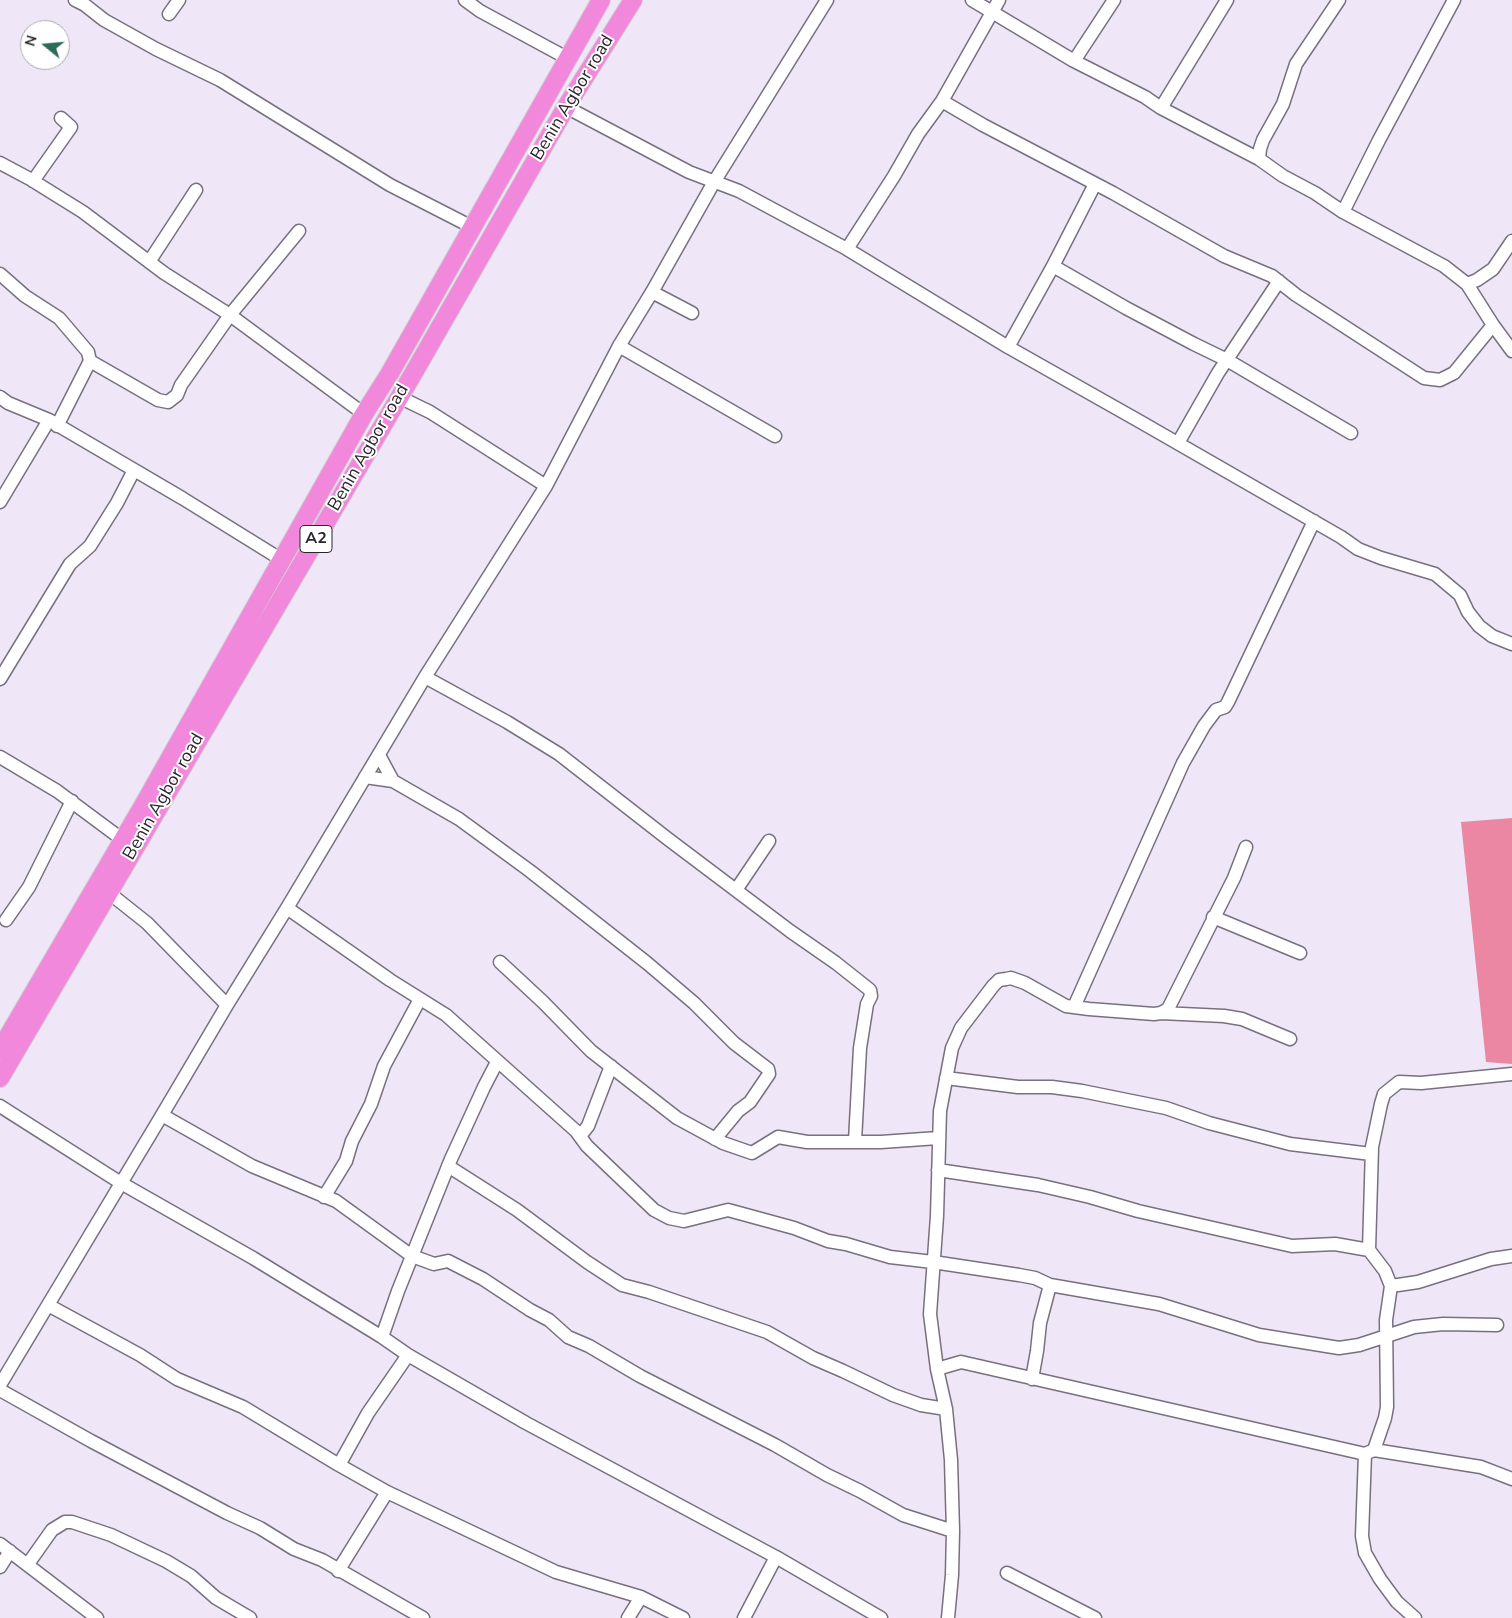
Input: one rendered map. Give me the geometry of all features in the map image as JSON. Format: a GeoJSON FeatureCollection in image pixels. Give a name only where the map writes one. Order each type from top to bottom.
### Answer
{"type":"FeatureCollection","features":[{"type":"Feature","properties":{"kind":"highway","name":"Benin Agbor road"},"geometry":{"type":"LineString","coordinates":[[0,1078],[108,892],[129,843],[282,560],[601,0]]}},
{"type":"Feature","properties":{"kind":"highway","name":"Benin Agbor road"},"geometry":{"type":"LineString","coordinates":[[0,1050],[129,843],[399,397],[566,107],[633,0]]}},
{"type":"Feature","properties":{"kind":"street"},"geometry":{"type":"LineString","coordinates":[[75,0],[85,5],[104,20],[147,44],[220,80],[390,185],[472,227]]}},
{"type":"Feature","properties":{"kind":"street"},"geometry":{"type":"LineString","coordinates":[[169,14],[179,0]]}},
{"type":"Feature","properties":{"kind":"street"},"geometry":{"type":"LineString","coordinates":[[465,0],[567,58]]}},
{"type":"Feature","properties":{"kind":"street"},"geometry":{"type":"LineString","coordinates":[[0,1385],[162,1115],[226,1004],[287,908],[425,677],[546,486],[619,346],[714,182],[827,0]]}},
{"type":"Feature","properties":{"kind":"street"},"geometry":{"type":"LineString","coordinates":[[972,0],[1074,61],[1259,159],[1283,176],[1315,193],[1343,212],[1444,266],[1467,284],[1512,351]]}},
{"type":"Feature","properties":{"kind":"street"},"geometry":{"type":"LineString","coordinates":[[847,249],[894,176],[918,134],[942,100],[999,0]]}},
{"type":"Feature","properties":{"kind":"street"},"geometry":{"type":"LineString","coordinates":[[1074,61],[1114,0]]}},
{"type":"Feature","properties":{"kind":"street"},"geometry":{"type":"LineString","coordinates":[[1161,108],[1227,0]]}},
{"type":"Feature","properties":{"kind":"street"},"geometry":{"type":"LineString","coordinates":[[1259,159],[1263,140],[1282,104],[1296,64],[1339,0]]}},
{"type":"Feature","properties":{"kind":"street"},"geometry":{"type":"LineString","coordinates":[[1343,212],[1379,140],[1454,0]]}},
{"type":"Feature","properties":{"kind":"street"},"geometry":{"type":"LineString","coordinates":[[942,100],[991,130],[1095,184],[1224,256],[1256,268],[1279,281],[1296,295],[1424,378],[1440,380],[1454,373],[1493,325]]}},
{"type":"Feature","properties":{"kind":"street"},"geometry":{"type":"LineString","coordinates":[[566,107],[689,172],[739,191],[847,249],[1008,347],[1314,521],[1358,549],[1435,574],[1460,595],[1468,612],[1480,626],[1492,636],[1512,644]]}},
{"type":"Feature","properties":{"kind":"street"},"geometry":{"type":"LineString","coordinates":[[33,181],[71,127],[62,118]]}},
{"type":"Feature","properties":{"kind":"street"},"geometry":{"type":"LineString","coordinates":[[0,163],[83,212],[190,291],[230,315],[364,414]]}},
{"type":"Feature","properties":{"kind":"street"},"geometry":{"type":"LineString","coordinates":[[1008,347],[1095,184]]}},
{"type":"Feature","properties":{"kind":"street"},"geometry":{"type":"LineString","coordinates":[[149,262],[196,190]]}},
{"type":"Feature","properties":{"kind":"street"},"geometry":{"type":"LineString","coordinates":[[0,274],[20,292],[59,318],[86,349],[90,361],[158,400],[168,402],[177,395],[181,385],[230,315],[299,231]]}},
{"type":"Feature","properties":{"kind":"street"},"geometry":{"type":"LineString","coordinates":[[1467,284],[1477,280],[1493,269],[1512,241]]}},
{"type":"Feature","properties":{"kind":"street"},"geometry":{"type":"LineString","coordinates":[[1052,266],[1126,308],[1227,360],[1352,433]]}},
{"type":"Feature","properties":{"kind":"street"},"geometry":{"type":"LineString","coordinates":[[1178,443],[1227,360],[1279,281]]}},
{"type":"Feature","properties":{"kind":"street"},"geometry":{"type":"LineString","coordinates":[[652,292],[692,313]]}},
{"type":"Feature","properties":{"kind":"street"},"geometry":{"type":"LineString","coordinates":[[619,346],[775,436]]}},
{"type":"Feature","properties":{"kind":"street"},"geometry":{"type":"LineString","coordinates":[[0,502],[53,423],[90,361]]}},
{"type":"Feature","properties":{"kind":"street"},"geometry":{"type":"LineString","coordinates":[[0,397],[8,403],[53,423],[282,560]]}},
{"type":"Feature","properties":{"kind":"street"},"geometry":{"type":"LineString","coordinates":[[399,397],[430,412],[546,486]]}},
{"type":"Feature","properties":{"kind":"street"},"geometry":{"type":"LineString","coordinates":[[0,678],[70,564],[90,546],[134,470]]}},
{"type":"Feature","properties":{"kind":"street"},"geometry":{"type":"LineString","coordinates":[[1074,1007],[1183,763],[1204,726],[1216,710],[1225,706],[1228,702],[1314,521]]}},
{"type":"Feature","properties":{"kind":"street"},"geometry":{"type":"LineString","coordinates":[[425,677],[507,722],[559,754],[870,990],[871,996],[867,1004],[860,1048],[855,1141]]}},
{"type":"Feature","properties":{"kind":"street"},"geometry":{"type":"LineString","coordinates":[[379,754],[393,782]]}},
{"type":"Feature","properties":{"kind":"street"},"geometry":{"type":"LineString","coordinates":[[0,757],[72,802],[129,843]]}},
{"type":"Feature","properties":{"kind":"street"},"geometry":{"type":"LineString","coordinates":[[365,777],[393,782],[459,819],[530,871],[647,963],[694,1003],[734,1044],[768,1069],[769,1074],[750,1102],[738,1111],[714,1139]]}},
{"type":"Feature","properties":{"kind":"street"},"geometry":{"type":"LineString","coordinates":[[6,920],[29,886],[72,802]]}},
{"type":"Feature","properties":{"kind":"street"},"geometry":{"type":"LineString","coordinates":[[736,890],[769,841]]}},
{"type":"Feature","properties":{"kind":"street"},"geometry":{"type":"LineString","coordinates":[[1161,1013],[1172,1004],[1234,878],[1246,848]]}},
{"type":"Feature","properties":{"kind":"street"},"geometry":{"type":"LineString","coordinates":[[108,892],[147,923],[226,1004]]}},
{"type":"Feature","properties":{"kind":"street"},"geometry":{"type":"LineString","coordinates":[[287,908],[446,1015],[580,1136],[587,1146],[654,1210],[669,1218],[684,1221],[728,1210],[890,1257],[1035,1278],[1050,1285],[1159,1304],[1259,1335],[1326,1347],[1344,1348],[1359,1345],[1414,1327],[1434,1325],[1497,1325]]}},
{"type":"Feature","properties":{"kind":"street"},"geometry":{"type":"LineString","coordinates":[[1214,917],[1300,953]]}},
{"type":"Feature","properties":{"kind":"street"},"geometry":{"type":"LineString","coordinates":[[500,962],[591,1050],[678,1118],[723,1143],[752,1153],[778,1137],[807,1142],[881,1142],[938,1138]]}},
{"type":"Feature","properties":{"kind":"street"},"geometry":{"type":"LineString","coordinates":[[948,1618],[954,1531],[951,1460],[946,1410],[937,1369],[930,1314],[940,1111],[952,1048],[961,1028],[986,994],[999,980],[1011,978],[1025,983],[1056,1001],[1074,1007],[1112,1011],[1224,1016],[1242,1019],[1290,1039]]}},
{"type":"Feature","properties":{"kind":"street"},"geometry":{"type":"LineString","coordinates":[[324,1197],[346,1161],[352,1142],[371,1104],[384,1066],[420,999]]}},
{"type":"Feature","properties":{"kind":"street"},"geometry":{"type":"LineString","coordinates":[[382,1337],[448,1166],[497,1062]]}},
{"type":"Feature","properties":{"kind":"street"},"geometry":{"type":"LineString","coordinates":[[580,1136],[588,1126],[611,1066]]}},
{"type":"Feature","properties":{"kind":"street"},"geometry":{"type":"LineString","coordinates":[[1415,1618],[1397,1602],[1380,1579],[1365,1553],[1362,1536],[1369,1452],[1386,1418],[1388,1407],[1386,1320],[1391,1286],[1385,1271],[1369,1250],[1372,1142],[1384,1094],[1399,1082],[1421,1083],[1512,1074]]}},
{"type":"Feature","properties":{"kind":"street"},"geometry":{"type":"LineString","coordinates":[[946,1078],[1018,1087],[1052,1087],[1082,1091],[1166,1108],[1209,1123],[1290,1144],[1372,1154]]}},
{"type":"Feature","properties":{"kind":"street"},"geometry":{"type":"LineString","coordinates":[[0,1106],[121,1183],[253,1258],[408,1355],[526,1423],[776,1557],[881,1618]]}},
{"type":"Feature","properties":{"kind":"street"},"geometry":{"type":"LineString","coordinates":[[162,1115],[252,1166],[336,1201],[412,1256],[434,1264],[448,1261],[459,1266],[549,1320],[568,1337],[589,1346],[671,1393],[732,1422],[903,1515],[954,1531]]}},
{"type":"Feature","properties":{"kind":"street"},"geometry":{"type":"LineString","coordinates":[[448,1166],[517,1210],[622,1285],[649,1292],[767,1332],[813,1358],[892,1395],[921,1405],[946,1410]]}},
{"type":"Feature","properties":{"kind":"street"},"geometry":{"type":"LineString","coordinates":[[938,1170],[1038,1185],[1138,1211],[1292,1246],[1335,1244],[1369,1250]]}},
{"type":"Feature","properties":{"kind":"street"},"geometry":{"type":"LineString","coordinates":[[1391,1286],[1418,1282],[1491,1259],[1512,1256]]}},
{"type":"Feature","properties":{"kind":"street"},"geometry":{"type":"LineString","coordinates":[[1032,1379],[1040,1324],[1050,1285]]}},
{"type":"Feature","properties":{"kind":"street"},"geometry":{"type":"LineString","coordinates":[[48,1305],[140,1355],[177,1379],[243,1407],[387,1492],[556,1572],[641,1597],[682,1618]]}},
{"type":"Feature","properties":{"kind":"street"},"geometry":{"type":"LineString","coordinates":[[339,1465],[368,1413],[408,1355]]}},
{"type":"Feature","properties":{"kind":"street"},"geometry":{"type":"LineString","coordinates":[[937,1369],[961,1362],[1369,1452],[1481,1467],[1512,1479]]}},
{"type":"Feature","properties":{"kind":"street"},"geometry":{"type":"LineString","coordinates":[[0,1390],[91,1441],[227,1513],[260,1528],[294,1549],[322,1560],[338,1571],[423,1618]]}},
{"type":"Feature","properties":{"kind":"street"},"geometry":{"type":"LineString","coordinates":[[338,1571],[387,1492]]}},
{"type":"Feature","properties":{"kind":"street"},"geometry":{"type":"LineString","coordinates":[[28,1564],[52,1530],[65,1522],[72,1522],[111,1535],[166,1561],[191,1576],[216,1598],[250,1618]]}},
{"type":"Feature","properties":{"kind":"street"},"geometry":{"type":"LineString","coordinates":[[0,1567],[5,1548],[28,1564],[89,1615]]}},
{"type":"Feature","properties":{"kind":"street"},"geometry":{"type":"LineString","coordinates":[[744,1618],[776,1557]]}},
{"type":"Feature","properties":{"kind":"street"},"geometry":{"type":"LineString","coordinates":[[1007,1573],[1095,1618]]}},
{"type":"Feature","properties":{"kind":"street"},"geometry":{"type":"LineString","coordinates":[[628,1618],[641,1597]]}},
{"type":"Feature","properties":{"kind":"shaded area"},"geometry":{"type":"Polygon","coordinates":[[[1512,818],[1512,1064],[1486,1062],[1461,822],[1512,818]]]}}]}
